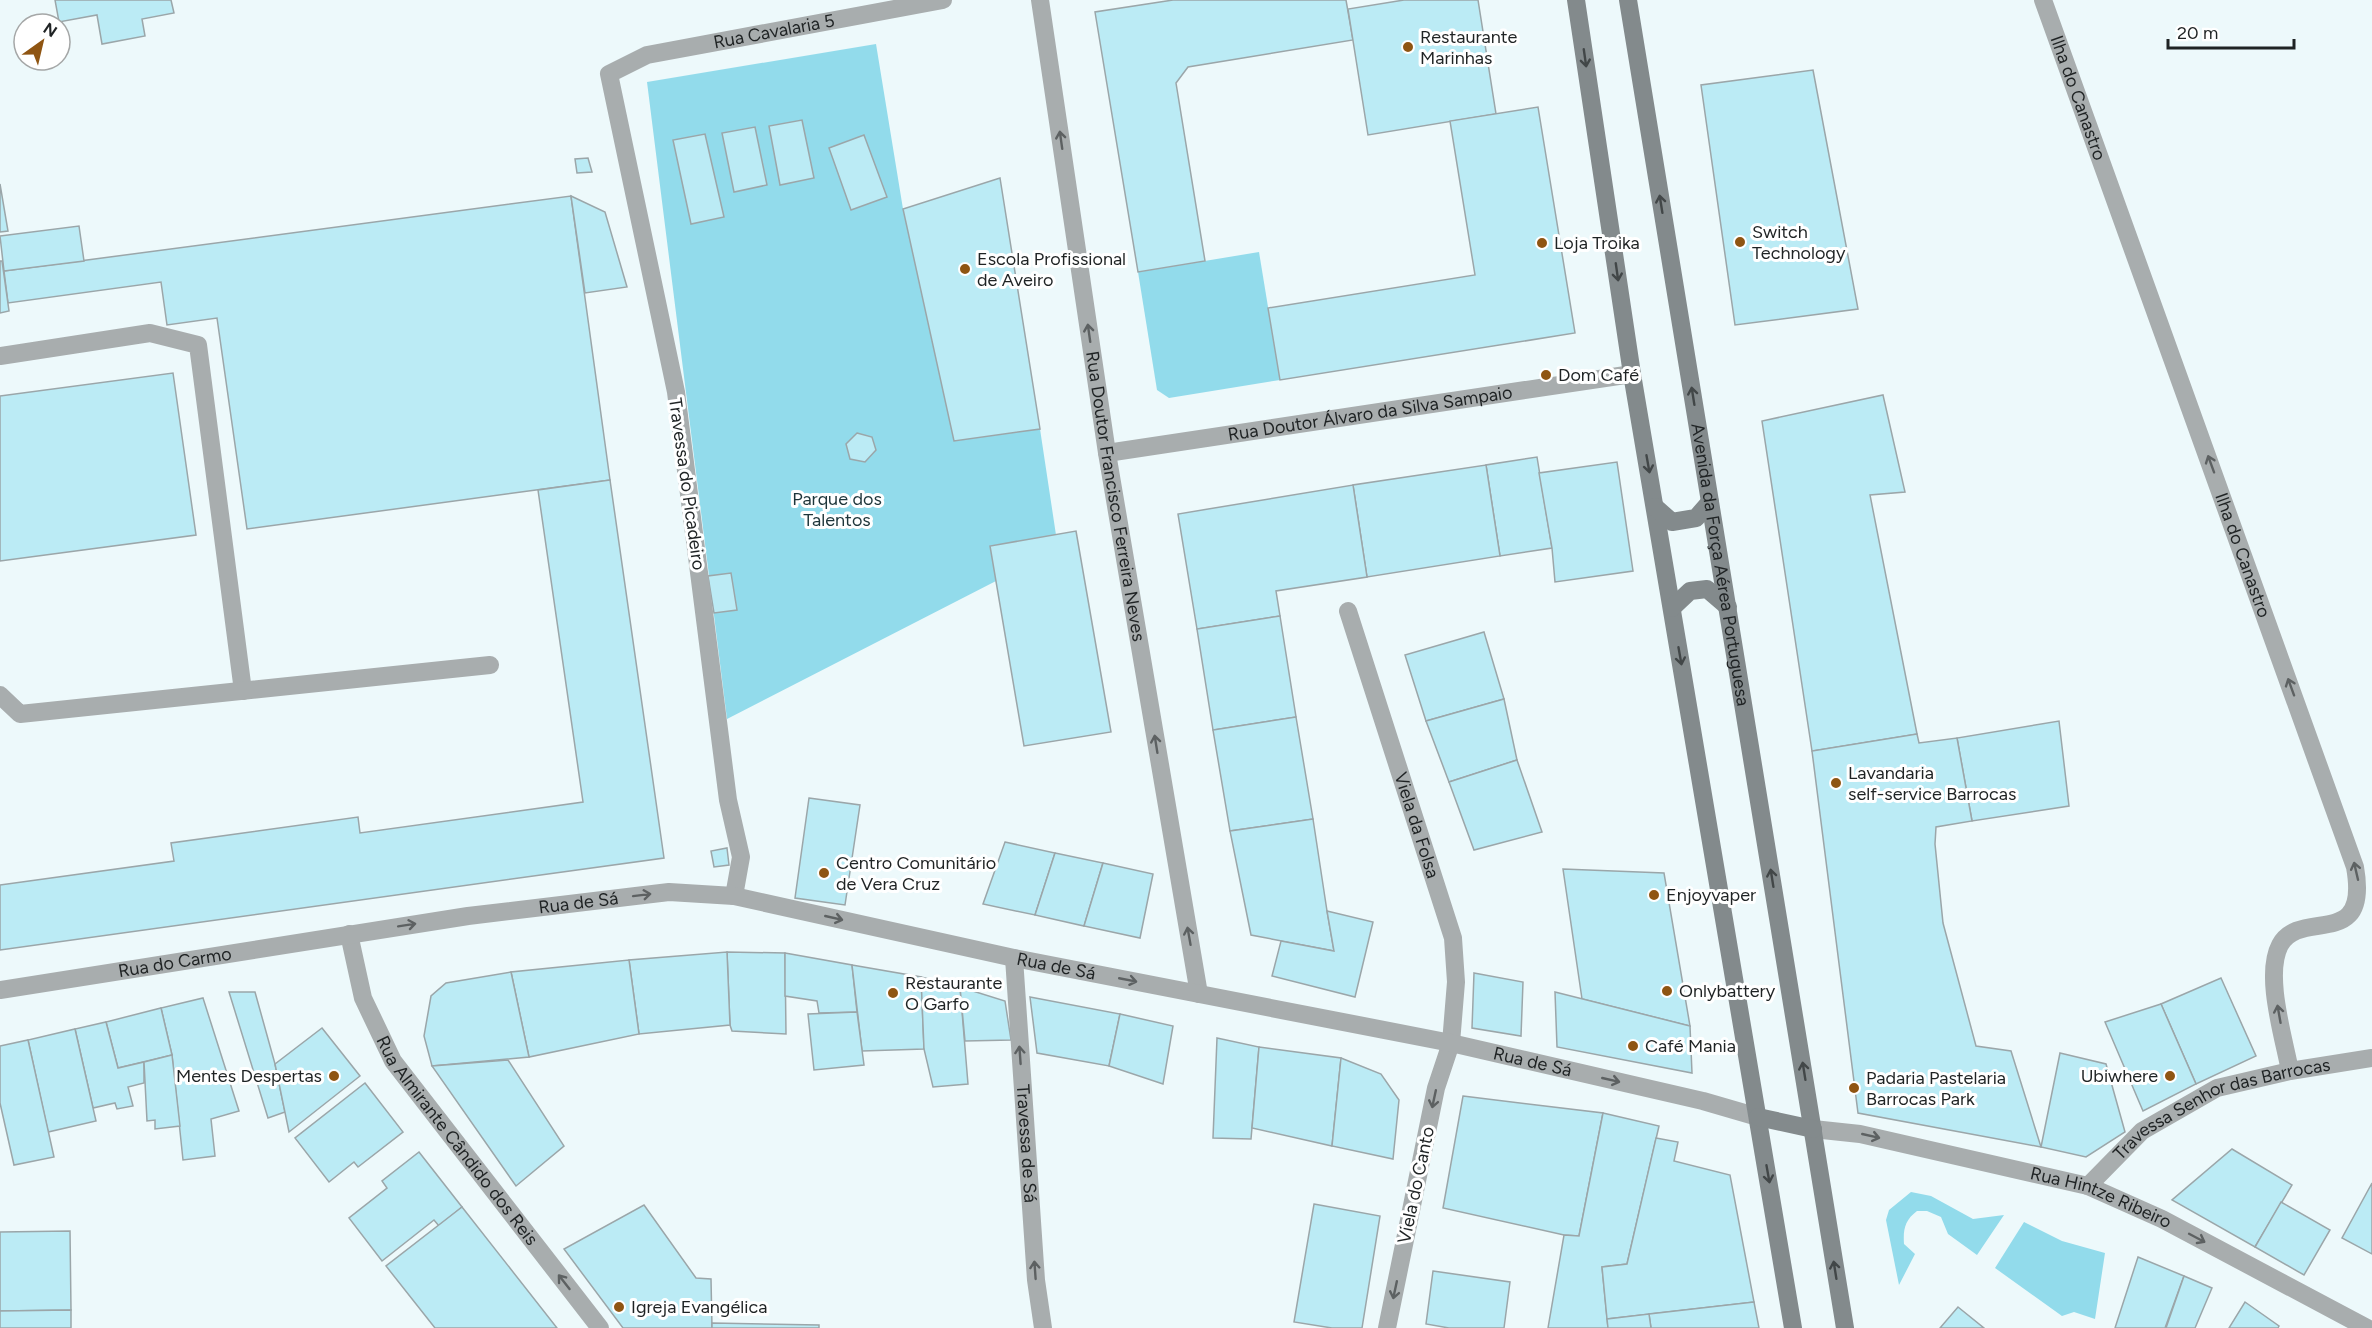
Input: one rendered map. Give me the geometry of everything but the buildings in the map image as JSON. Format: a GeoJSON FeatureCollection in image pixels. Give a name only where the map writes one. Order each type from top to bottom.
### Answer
{"type":"FeatureCollection","features":[{"type":"Feature","properties":{"kind":"street","name":"Rua Cavalaria 5"},"geometry":{"type":"LineString","coordinates":[[609,74],[647,55],[943,0]]}},
{"type":"Feature","properties":{"kind":"street","name":"Rua Doutor Francisco Ferreira Neves"},"geometry":{"type":"LineString","coordinates":[[1040,0],[1107,453],[1199,994]]}},
{"type":"Feature","properties":{"kind":"street"},"geometry":{"type":"LineString","coordinates":[[1576,0],[1632,374],[1793,1328]]}},
{"type":"Feature","properties":{"kind":"street","name":"Avenida da Força Aérea Portuguesa"},"geometry":{"type":"LineString","coordinates":[[1628,0],[1845,1328]]}},
{"type":"Feature","properties":{"kind":"street","name":"Ilha do Canastro"},"geometry":{"type":"LineString","coordinates":[[2044,2],[2355,867],[2359,887],[2357,903],[2344,919],[2290,932],[2280,945],[2275,963],[2275,987],[2290,1071]]}},
{"type":"Feature","properties":{"kind":"street","name":"Travessa do Picadeiro"},"geometry":{"type":"LineString","coordinates":[[609,74],[676,392],[728,800],[741,857],[734,896]]}},
{"type":"Feature","properties":{"kind":"street"},"geometry":{"type":"LineString","coordinates":[[0,356],[150,333],[198,345],[243,691]]}},
{"type":"Feature","properties":{"kind":"street","name":"Rua Doutor Álvaro da Silva Sampaio"},"geometry":{"type":"LineString","coordinates":[[1107,453],[1632,374]]}},
{"type":"Feature","properties":{"kind":"street"},"geometry":{"type":"LineString","coordinates":[[1655,507],[1672,522],[1696,518],[1710,502]]}},
{"type":"Feature","properties":{"kind":"street"},"geometry":{"type":"LineString","coordinates":[[1672,608],[1690,591],[1707,590],[1728,607]]}},
{"type":"Feature","properties":{"kind":"street","name":"Viela da Folsa"},"geometry":{"type":"LineString","coordinates":[[1348,611],[1453,938],[1456,982],[1451,1043]]}},
{"type":"Feature","properties":{"kind":"street"},"geometry":{"type":"LineString","coordinates":[[0,694],[20,714],[490,665]]}},
{"type":"Feature","properties":{"kind":"street","name":"Rua de Sá"},"geometry":{"type":"LineString","coordinates":[[349,934],[468,916],[669,892],[734,896],[1014,958],[1451,1043],[1703,1101],[1758,1117]]}},
{"type":"Feature","properties":{"kind":"street","name":"Rua do Carmo"},"geometry":{"type":"LineString","coordinates":[[0,990],[349,934]]}},
{"type":"Feature","properties":{"kind":"street","name":"Rua Almirante Cândido dos Reis"},"geometry":{"type":"LineString","coordinates":[[349,934],[363,998],[392,1059],[600,1328]]}},
{"type":"Feature","properties":{"kind":"street","name":"Travessa de Sá"},"geometry":{"type":"LineString","coordinates":[[1014,958],[1036,1280],[1043,1328]]}},
{"type":"Feature","properties":{"kind":"street","name":"Viela do Canto"},"geometry":{"type":"LineString","coordinates":[[1387,1328],[1436,1088],[1451,1043]]}},
{"type":"Feature","properties":{"kind":"street","name":"Travessa Senhor das Barrocas"},"geometry":{"type":"LineString","coordinates":[[2088,1186],[2142,1131],[2217,1088],[2290,1071],[2372,1058]]}},
{"type":"Feature","properties":{"kind":"street"},"geometry":{"type":"LineString","coordinates":[[1758,1117],[1813,1129]]}},
{"type":"Feature","properties":{"kind":"street","name":"Rua Hintze Ribeiro"},"geometry":{"type":"LineString","coordinates":[[1813,1129],[1860,1134],[2088,1186],[2162,1220],[2367,1328]]}},
{"type":"Feature","properties":{"kind":"green space","name":"Parque dos Talentos"},"geometry":{"type":"Polygon","coordinates":[[[876,44],[903,209],[954,441],[1040,429],[1056,535],[990,546],[996,581],[727,719],[647,82],[876,44]]]}},
{"type":"Feature","properties":{"kind":"green space"},"geometry":{"type":"Polygon","coordinates":[[[1259,252],[1280,380],[1169,398],[1157,390],[1138,272],[1259,252]]]}},
{"type":"Feature","properties":{"kind":"green space"},"geometry":{"type":"Polygon","coordinates":[[[1911,1192],[1931,1196],[1973,1219],[2004,1215],[1977,1255],[1948,1234],[1941,1217],[1927,1211],[1917,1211],[1907,1221],[1904,1234],[1904,1244],[1915,1254],[1899,1285],[1886,1220],[1889,1210],[1911,1192]]]}},
{"type":"Feature","properties":{"kind":"green space"},"geometry":{"type":"Polygon","coordinates":[[[2024,1222],[2062,1241],[2105,1253],[2095,1319],[2074,1312],[2062,1316],[1995,1268],[2024,1222]]]}},
{"type":"Feature","properties":{"kind":"place","name":"Restaurante Marinhas"},"geometry":{"type":"Point","coordinates":[1408,47]}},
{"type":"Feature","properties":{"kind":"place","name":"Switch Technology"},"geometry":{"type":"Point","coordinates":[1740,242]}},
{"type":"Feature","properties":{"kind":"place","name":"Loja Troika"},"geometry":{"type":"Point","coordinates":[1542,243]}},
{"type":"Feature","properties":{"kind":"place","name":"Escola Profissional de Aveiro"},"geometry":{"type":"Point","coordinates":[965,269]}},
{"type":"Feature","properties":{"kind":"place","name":"Dom Café"},"geometry":{"type":"Point","coordinates":[1546,375]}},
{"type":"Feature","properties":{"kind":"place","name":"Lavandaria self-service Barrocas"},"geometry":{"type":"Point","coordinates":[1836,783]}},
{"type":"Feature","properties":{"kind":"place","name":"Centro Comunitário de Vera Cruz"},"geometry":{"type":"Point","coordinates":[824,873]}},
{"type":"Feature","properties":{"kind":"place","name":"Enjoyvaper"},"geometry":{"type":"Point","coordinates":[1654,895]}},
{"type":"Feature","properties":{"kind":"place","name":"Onlybattery"},"geometry":{"type":"Point","coordinates":[1667,991]}},
{"type":"Feature","properties":{"kind":"place","name":"Restaurante O Garfo"},"geometry":{"type":"Point","coordinates":[893,993]}},
{"type":"Feature","properties":{"kind":"place","name":"Café Mania"},"geometry":{"type":"Point","coordinates":[1633,1046]}},
{"type":"Feature","properties":{"kind":"place","name":"Mentes Despertas"},"geometry":{"type":"Point","coordinates":[334,1076]}},
{"type":"Feature","properties":{"kind":"place","name":"Ubiwhere"},"geometry":{"type":"Point","coordinates":[2170,1076]}},
{"type":"Feature","properties":{"kind":"place","name":"Padaria Pastelaria Barrocas Park"},"geometry":{"type":"Point","coordinates":[1854,1088]}},
{"type":"Feature","properties":{"kind":"place","name":"Igreja Evangélica"},"geometry":{"type":"Point","coordinates":[619,1307]}}]}
